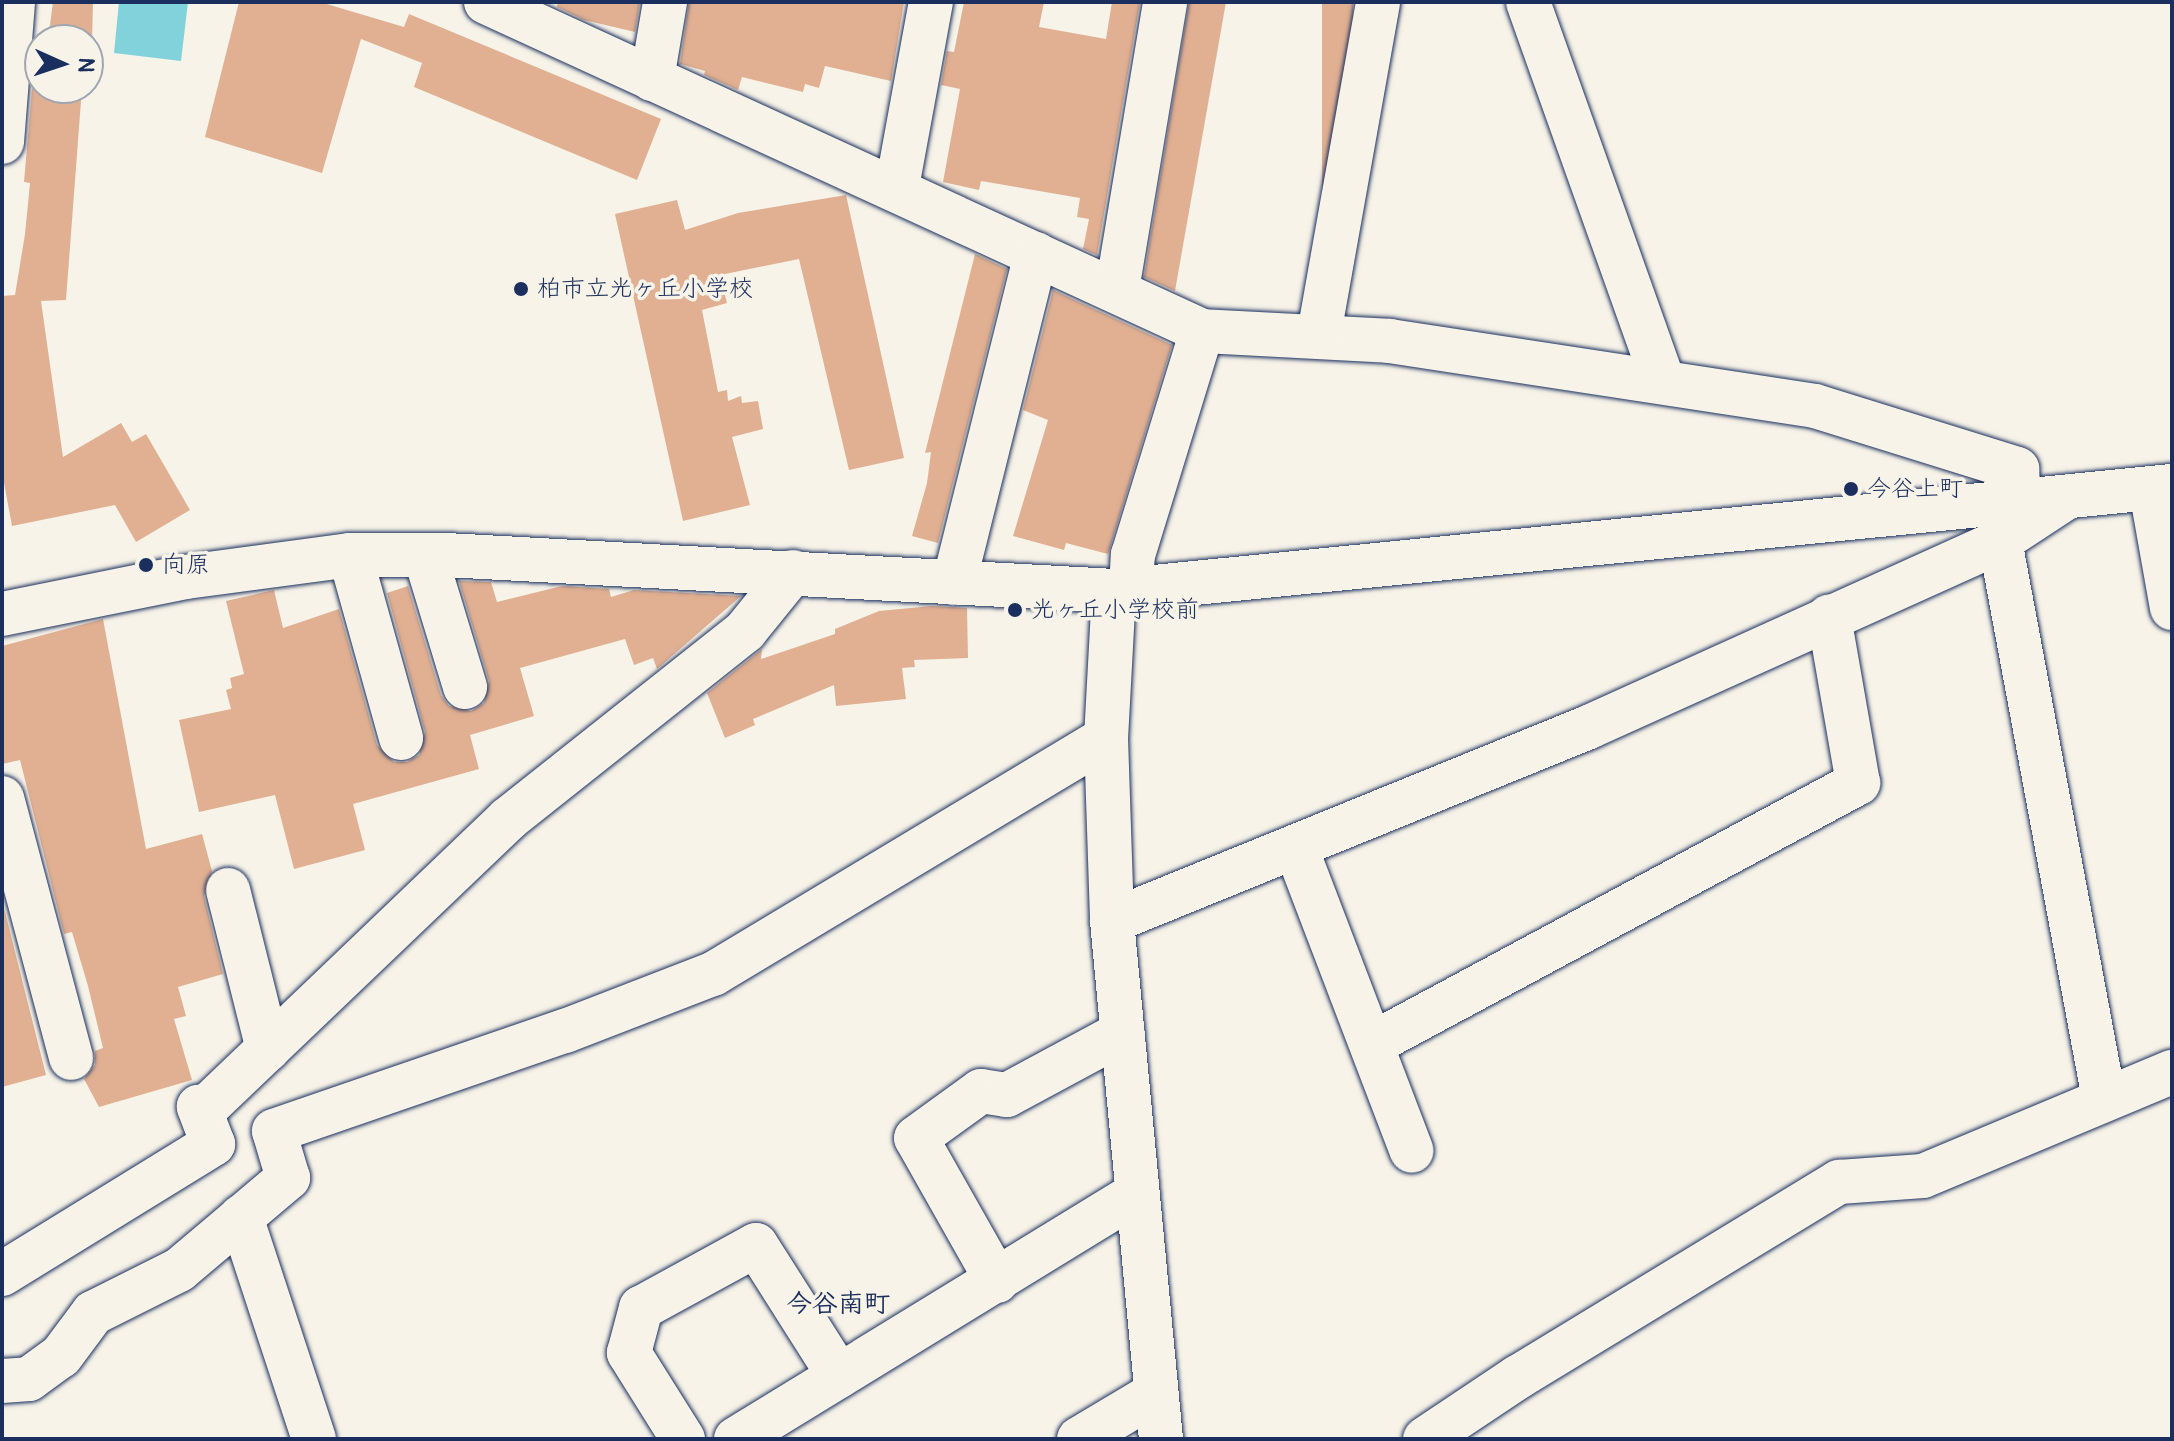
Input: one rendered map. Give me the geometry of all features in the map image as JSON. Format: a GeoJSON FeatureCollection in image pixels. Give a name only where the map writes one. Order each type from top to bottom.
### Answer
{"type":"FeatureCollection","features":[{"type":"Feature","properties":{"kind":"street"},"geometry":{"type":"LineString","coordinates":[[2,142],[13,2]]}},
{"type":"Feature","properties":{"kind":"street"},"geometry":{"type":"LineString","coordinates":[[486,2],[897,187],[1202,331],[1319,334],[1663,381],[1815,406],[2014,468],[2019,499]]}},
{"type":"Feature","properties":{"kind":"street"},"geometry":{"type":"LineString","coordinates":[[652,79],[665,2]]}},
{"type":"Feature","properties":{"kind":"street"},"geometry":{"type":"LineString","coordinates":[[897,187],[931,2]]}},
{"type":"Feature","properties":{"kind":"street"},"geometry":{"type":"LineString","coordinates":[[1117,290],[1165,2]]}},
{"type":"Feature","properties":{"kind":"street"},"geometry":{"type":"LineString","coordinates":[[1319,334],[1378,2]]}},
{"type":"Feature","properties":{"kind":"street"},"geometry":{"type":"LineString","coordinates":[[1528,2],[1663,381]]}},
{"type":"Feature","properties":{"kind":"street"},"geometry":{"type":"LineString","coordinates":[[954,583],[1036,254]]}},
{"type":"Feature","properties":{"kind":"street"},"geometry":{"type":"LineString","coordinates":[[1161,1439],[1112,921],[1106,738],[1122,590],[1202,331]]}},
{"type":"Feature","properties":{"kind":"street"},"geometry":{"type":"LineString","coordinates":[[2,614],[186,577],[350,555],[425,555],[1122,590],[2019,499],[2162,488],[2172,608]]}},
{"type":"Feature","properties":{"kind":"street"},"geometry":{"type":"LineString","coordinates":[[1112,921],[1589,727],[2000,541],[2069,496]]}},
{"type":"Feature","properties":{"kind":"street"},"geometry":{"type":"LineString","coordinates":[[2000,541],[2104,1099]]}},
{"type":"Feature","properties":{"kind":"street"},"geometry":{"type":"LineString","coordinates":[[350,555],[401,738]]}},
{"type":"Feature","properties":{"kind":"street"},"geometry":{"type":"LineString","coordinates":[[425,555],[465,687]]}},
{"type":"Feature","properties":{"kind":"street"},"geometry":{"type":"LineString","coordinates":[[2,1274],[213,1144],[199,1107],[209,1105],[508,819],[745,631],[793,572]]}},
{"type":"Feature","properties":{"kind":"street"},"geometry":{"type":"LineString","coordinates":[[1372,1044],[1858,783],[1829,617]]}},
{"type":"Feature","properties":{"kind":"street"},"geometry":{"type":"LineString","coordinates":[[2,1381],[29,1379],[61,1356],[93,1313],[179,1270],[288,1178],[274,1131],[565,1031],[713,974],[1106,738]]}},
{"type":"Feature","properties":{"kind":"street"},"geometry":{"type":"LineString","coordinates":[[2,798],[71,1058]]}},
{"type":"Feature","properties":{"kind":"street"},"geometry":{"type":"LineString","coordinates":[[1296,848],[1412,1151]]}},
{"type":"Feature","properties":{"kind":"street"},"geometry":{"type":"LineString","coordinates":[[228,890],[268,1049]]}},
{"type":"Feature","properties":{"kind":"street"},"geometry":{"type":"LineString","coordinates":[[997,1281],[916,1138],[981,1091],[1007,1095],[1122,1033]]}},
{"type":"Feature","properties":{"kind":"street"},"geometry":{"type":"LineString","coordinates":[[1425,1439],[1518,1377],[1839,1182],[1923,1176],[2172,1072]]}},
{"type":"Feature","properties":{"kind":"street"},"geometry":{"type":"LineString","coordinates":[[736,1439],[1136,1194]]}},
{"type":"Feature","properties":{"kind":"street"},"geometry":{"type":"LineString","coordinates":[[241,1217],[314,1439]]}},
{"type":"Feature","properties":{"kind":"street"},"geometry":{"type":"LineString","coordinates":[[683,1439],[629,1353],[641,1308],[756,1245],[839,1376]]}},
{"type":"Feature","properties":{"kind":"street"},"geometry":{"type":"LineString","coordinates":[[1079,1439],[1156,1393]]}},
{"type":"Feature","properties":{"kind":"water"},"geometry":{"type":"Polygon","coordinates":[[[119,2],[188,2],[181,61],[114,53],[119,2]]]}},
{"type":"Feature","properties":{"kind":"building"},"geometry":{"type":"Polygon","coordinates":[[[53,2],[93,2],[92,24],[50,24],[53,2]]]}},
{"type":"Feature","properties":{"kind":"building"},"geometry":{"type":"Polygon","coordinates":[[[239,2],[320,2],[404,27],[409,14],[661,119],[637,180],[414,87],[422,63],[361,39],[322,173],[205,137],[239,2]]]}},
{"type":"Feature","properties":{"kind":"building"},"geometry":{"type":"Polygon","coordinates":[[[558,2],[640,2],[635,32],[584,20],[557,7],[558,2]]]}},
{"type":"Feature","properties":{"kind":"building"},"geometry":{"type":"Polygon","coordinates":[[[689,2],[904,2],[891,81],[825,66],[819,88],[805,84],[803,92],[742,77],[738,90],[704,75],[705,71],[680,64],[689,2]]]}},
{"type":"Feature","properties":{"kind":"building"},"geometry":{"type":"Polygon","coordinates":[[[964,2],[1044,2],[1039,27],[1106,39],[1112,2],[1140,2],[1097,255],[1083,249],[1089,219],[1077,217],[1080,198],[981,181],[979,190],[943,182],[960,89],[941,85],[947,51],[954,52],[964,2]]]}},
{"type":"Feature","properties":{"kind":"building"},"geometry":{"type":"Polygon","coordinates":[[[1189,2],[1226,2],[1175,291],[1144,277],[1189,2]]]}},
{"type":"Feature","properties":{"kind":"building"},"geometry":{"type":"Polygon","coordinates":[[[1322,2],[1353,2],[1353,194],[1322,194],[1322,2]]]}},
{"type":"Feature","properties":{"kind":"building"},"geometry":{"type":"Polygon","coordinates":[[[31,104],[81,104],[66,300],[41,301],[63,457],[121,423],[132,442],[146,434],[190,510],[136,542],[115,505],[12,526],[2,472],[2,296],[15,295],[30,183],[24,182],[31,104]]]}},
{"type":"Feature","properties":{"kind":"building"},"geometry":{"type":"Polygon","coordinates":[[[846,195],[904,458],[849,470],[799,259],[720,275],[727,303],[702,310],[718,392],[727,390],[728,401],[741,396],[742,403],[758,401],[763,429],[732,437],[750,505],[683,521],[615,214],[677,200],[685,230],[738,213],[846,195]]]}},
{"type":"Feature","properties":{"kind":"building"},"geometry":{"type":"Polygon","coordinates":[[[975,254],[1007,269],[938,543],[912,536],[927,483],[931,452],[925,453],[975,254]]]}},
{"type":"Feature","properties":{"kind":"building"},"geometry":{"type":"Polygon","coordinates":[[[1053,290],[1172,345],[1108,554],[1066,543],[1064,550],[1013,536],[1048,420],[1023,410],[1053,290]]]}},
{"type":"Feature","properties":{"kind":"building"},"geometry":{"type":"Polygon","coordinates":[[[459,581],[491,582],[497,602],[562,586],[609,589],[611,597],[634,590],[741,596],[657,669],[653,658],[634,665],[625,639],[520,668],[534,716],[470,735],[479,769],[353,804],[365,850],[294,869],[275,795],[199,812],[179,720],[231,709],[226,690],[232,688],[230,678],[244,674],[226,601],[274,590],[283,628],[339,609],[377,745],[394,762],[407,762],[419,755],[425,732],[387,593],[408,586],[441,695],[449,706],[471,711],[484,703],[489,681],[459,581]]]}},
{"type":"Feature","properties":{"kind":"building"},"geometry":{"type":"Polygon","coordinates":[[[932,606],[967,608],[968,658],[914,660],[915,667],[902,668],[906,699],[836,706],[834,685],[753,719],[755,725],[725,738],[707,693],[762,649],[761,659],[835,634],[835,629],[879,611],[932,606]]]}},
{"type":"Feature","properties":{"kind":"building"},"geometry":{"type":"Polygon","coordinates":[[[103,619],[146,849],[202,834],[212,871],[204,896],[223,974],[178,987],[186,1016],[174,1019],[192,1080],[99,1107],[84,1079],[95,1065],[95,1051],[103,1048],[88,986],[72,932],[64,934],[20,760],[2,764],[2,646],[103,619]]]}},
{"type":"Feature","properties":{"kind":"building"},"geometry":{"type":"Polygon","coordinates":[[[2,900],[46,1075],[2,1087],[2,900]]]}},
{"type":"Feature","properties":{"kind":"place","name":"柏市立光ヶ丘小学校"},"geometry":{"type":"Point","coordinates":[521,289]}},
{"type":"Feature","properties":{"kind":"place","name":"今谷上町"},"geometry":{"type":"Point","coordinates":[1851,489]}},
{"type":"Feature","properties":{"kind":"place","name":"向原"},"geometry":{"type":"Point","coordinates":[146,565]}},
{"type":"Feature","properties":{"kind":"place","name":"光ヶ丘小学校前"},"geometry":{"type":"Point","coordinates":[1015,610]}},
{"type":"Feature","properties":{"kind":"district","name":"今谷南町"},"geometry":{"type":"Point","coordinates":[838,1305]}}]}
